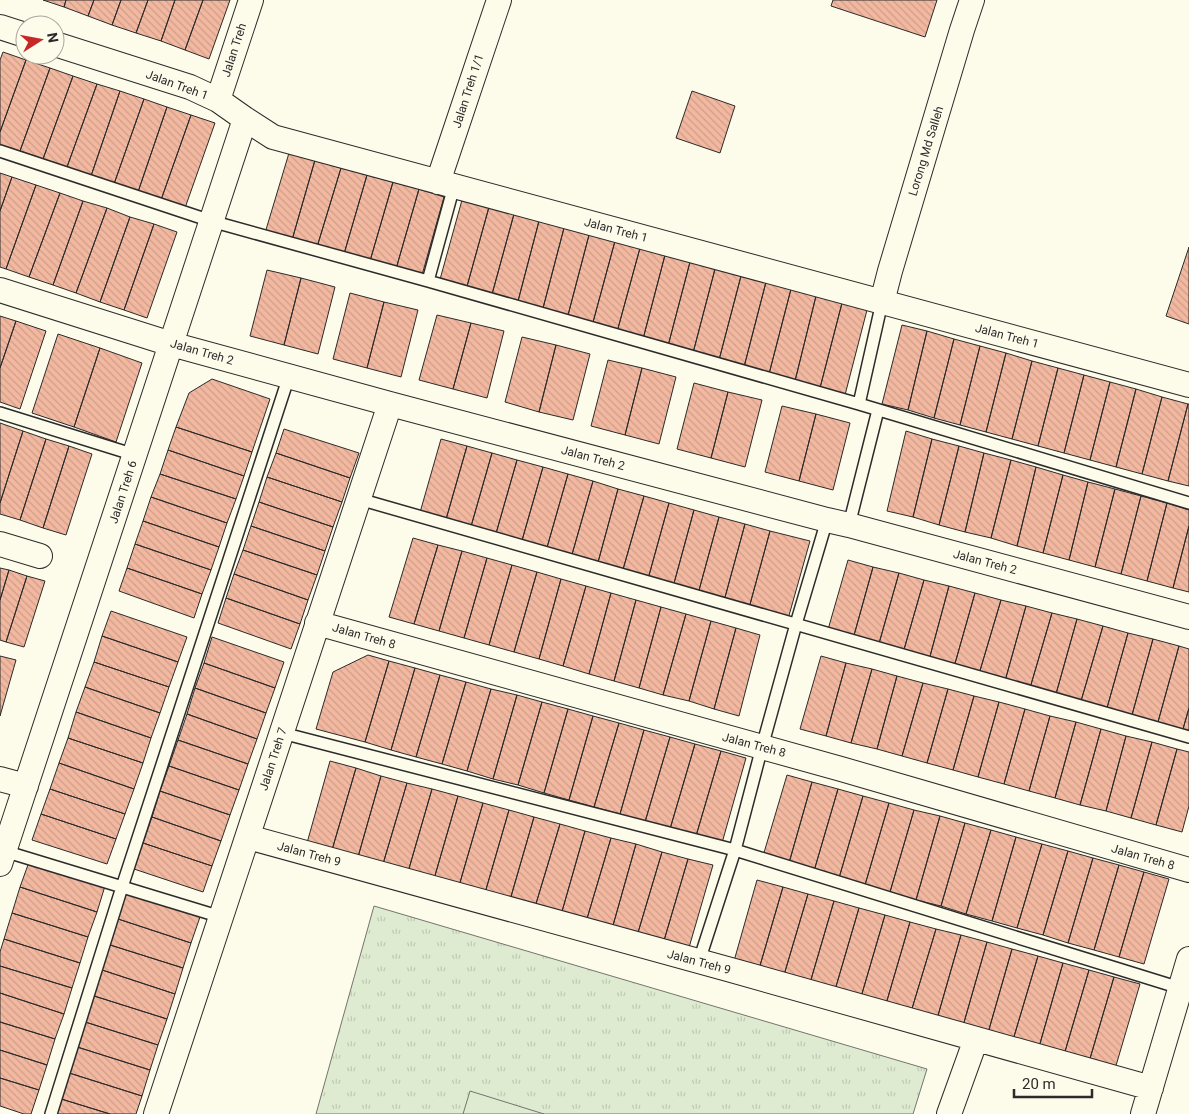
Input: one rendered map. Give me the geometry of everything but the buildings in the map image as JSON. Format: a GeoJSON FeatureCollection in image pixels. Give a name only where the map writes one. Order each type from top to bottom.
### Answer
{"type":"FeatureCollection","features":[{"type":"Feature","properties":{"kind":"street","name":"Jalan Treh"},"geometry":{"type":"LineString","coordinates":[[218,100],[251,0]]}},
{"type":"Feature","properties":{"kind":"street","name":"Jalan Treh 1/1"},"geometry":{"type":"LineString","coordinates":[[446,184],[499,0]]}},
{"type":"Feature","properties":{"kind":"street","name":"Lorong Md Salleh"},"geometry":{"type":"LineString","coordinates":[[882,302],[972,0]]}},
{"type":"Feature","properties":{"kind":"street"},"geometry":{"type":"LineString","coordinates":[[0,27],[15,32]]}},
{"type":"Feature","properties":{"kind":"street","name":"Jalan Treh 1"},"geometry":{"type":"LineString","coordinates":[[65,47],[190,88],[218,100],[272,137],[1189,385]]}},
{"type":"Feature","properties":{"kind":"street","name":"Jalan Treh 6"},"geometry":{"type":"LineString","coordinates":[[2,858],[245,119]]}},
{"type":"Feature","properties":{"kind":"street","name":"Jalan Treh 2"},"geometry":{"type":"LineString","coordinates":[[0,290],[171,344],[1189,617]]}},
{"type":"Feature","properties":{"kind":"street","name":"Jalan Treh 7"},"geometry":{"type":"LineString","coordinates":[[156,1114],[390,404]]}},
{"type":"Feature","properties":{"kind":"street"},"geometry":{"type":"LineString","coordinates":[[0,544],[40,556]]}},
{"type":"Feature","properties":{"kind":"street","name":"Jalan Treh 8"},"geometry":{"type":"LineString","coordinates":[[317,623],[841,769],[1189,870]]}},
{"type":"Feature","properties":{"kind":"street"},"geometry":{"type":"LineString","coordinates":[[0,778],[26,786]]}},
{"type":"Feature","properties":{"kind":"street","name":"Jalan Treh 9"},"geometry":{"type":"LineString","coordinates":[[248,837],[1150,1088]]}},
{"type":"Feature","properties":{"kind":"street"},"geometry":{"type":"LineString","coordinates":[[1143,1114],[1189,959]]}},
{"type":"Feature","properties":{"kind":"street"},"geometry":{"type":"LineString","coordinates":[[950,1114],[976,1039]]}},
{"type":"Feature","properties":{"kind":"lane"},"geometry":{"type":"LineString","coordinates":[[0,151],[211,221],[859,404],[1189,503]]}},
{"type":"Feature","properties":{"kind":"lane"},"geometry":{"type":"LineString","coordinates":[[428,281],[446,184]]}},
{"type":"Feature","properties":{"kind":"lane"},"geometry":{"type":"LineString","coordinates":[[859,404],[882,302]]}},
{"type":"Feature","properties":{"kind":"lane"},"geometry":{"type":"LineString","coordinates":[[51,1114],[122,887],[288,376]]}},
{"type":"Feature","properties":{"kind":"lane"},"geometry":{"type":"LineString","coordinates":[[699,962],[735,850],[796,624],[838,523],[878,410]]}},
{"type":"Feature","properties":{"kind":"lane"},"geometry":{"type":"LineString","coordinates":[[0,413],[134,455]]}},
{"type":"Feature","properties":{"kind":"lane"},"geometry":{"type":"LineString","coordinates":[[358,499],[1189,737]]}},
{"type":"Feature","properties":{"kind":"lane"},"geometry":{"type":"LineString","coordinates":[[282,733],[735,850],[1180,988]]}},
{"type":"Feature","properties":{"kind":"lane"},"geometry":{"type":"LineString","coordinates":[[2,858],[122,887],[221,917]]}},
{"type":"Feature","properties":{"kind":"green space"},"geometry":{"type":"Polygon","coordinates":[[[374,906],[927,1069],[913,1114],[316,1114],[374,906]]]}},
{"type":"Feature","properties":{"kind":"green space"},"geometry":{"type":"Polygon","coordinates":[[[470,1091],[544,1114],[463,1114],[470,1091]]]}}]}
